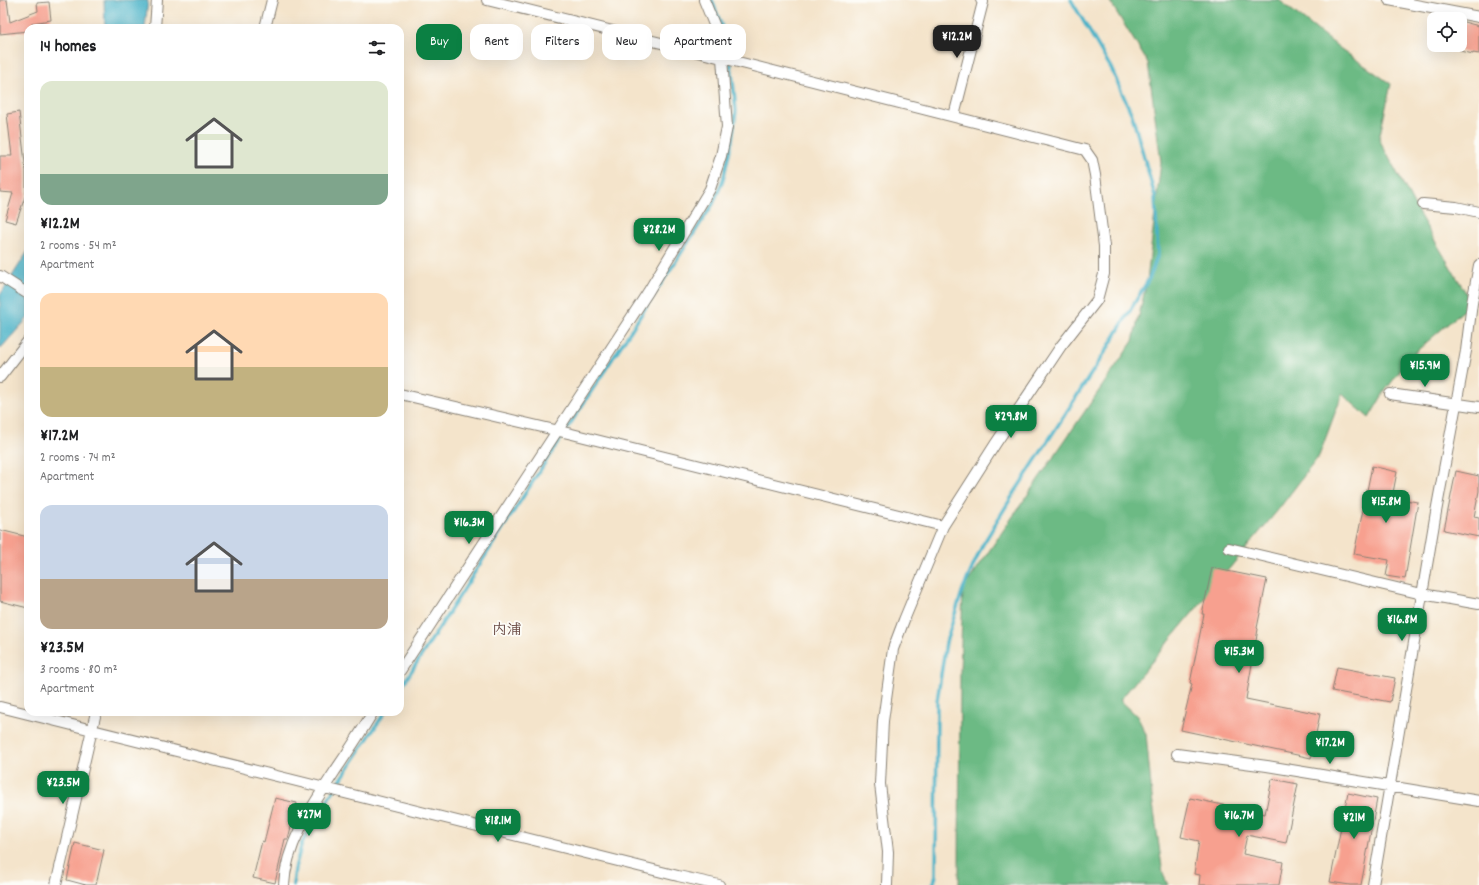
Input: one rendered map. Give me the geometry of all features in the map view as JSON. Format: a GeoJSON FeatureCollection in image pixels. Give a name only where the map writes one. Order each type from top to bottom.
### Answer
{"type":"FeatureCollection","features":[{"type":"Feature","properties":{"kind":"street"},"geometry":{"type":"LineString","coordinates":[[155,24],[158,0]]}},
{"type":"Feature","properties":{"kind":"street"},"geometry":{"type":"LineString","coordinates":[[266,24],[272,0]]}},
{"type":"Feature","properties":{"kind":"street"},"geometry":{"type":"LineString","coordinates":[[487,0],[660,43]]}},
{"type":"Feature","properties":{"kind":"street"},"geometry":{"type":"LineString","coordinates":[[704,0],[714,24]]}},
{"type":"Feature","properties":{"kind":"street"},"geometry":{"type":"LineString","coordinates":[[954,116],[983,2],[981,0]]}},
{"type":"Feature","properties":{"kind":"street"},"geometry":{"type":"LineString","coordinates":[[1389,0],[1479,17]]}},
{"type":"Feature","properties":{"kind":"street"},"geometry":{"type":"LineString","coordinates":[[404,665],[648,292],[710,189],[721,156],[727,126],[722,60]]}},
{"type":"Feature","properties":{"kind":"street"},"geometry":{"type":"LineString","coordinates":[[730,60],[1086,150],[1092,160],[1095,175],[1104,246],[1104,274],[1097,300],[1061,346],[996,442],[944,526],[893,649],[886,689],[880,784],[888,852],[887,885]]}},
{"type":"Feature","properties":{"kind":"street"},"geometry":{"type":"LineString","coordinates":[[1423,204],[1456,207],[1479,212]]}},
{"type":"Feature","properties":{"kind":"street"},"geometry":{"type":"LineString","coordinates":[[1372,885],[1422,594],[1466,351],[1472,303],[1479,265]]}},
{"type":"Feature","properties":{"kind":"street"},"geometry":{"type":"LineString","coordinates":[[1,276],[24,291]]}},
{"type":"Feature","properties":{"kind":"street"},"geometry":{"type":"LineString","coordinates":[[0,377],[24,346]]}},
{"type":"Feature","properties":{"kind":"street"},"geometry":{"type":"LineString","coordinates":[[1390,394],[1479,407]]}},
{"type":"Feature","properties":{"kind":"street"},"geometry":{"type":"LineString","coordinates":[[404,395],[572,434],[944,526]]}},
{"type":"Feature","properties":{"kind":"street"},"geometry":{"type":"LineString","coordinates":[[1229,548],[1422,594],[1479,604]]}},
{"type":"Feature","properties":{"kind":"street"},"geometry":{"type":"LineString","coordinates":[[0,707],[24,713]]}},
{"type":"Feature","properties":{"kind":"street"},"geometry":{"type":"LineString","coordinates":[[36,716],[324,788],[677,881],[719,885]]}},
{"type":"Feature","properties":{"kind":"street"},"geometry":{"type":"LineString","coordinates":[[56,885],[95,716]]}},
{"type":"Feature","properties":{"kind":"street"},"geometry":{"type":"LineString","coordinates":[[284,885],[285,874],[293,844],[304,821],[371,716]]}},
{"type":"Feature","properties":{"kind":"street"},"geometry":{"type":"LineString","coordinates":[[1178,754],[1267,766],[1479,801]]}},
{"type":"Feature","properties":{"kind":"green space"},"geometry":{"type":"Polygon","coordinates":[[[1109,0],[1279,0],[1341,49],[1391,84],[1379,139],[1419,214],[1472,303],[1412,355],[1385,391],[1369,418],[1342,394],[1319,456],[1278,510],[1120,700],[1137,716],[1146,734],[1152,797],[1163,874],[1168,885],[959,885],[960,671],[963,589],[1133,341],[1147,281],[1161,162],[1148,63],[1109,0]]]}},
{"type":"Feature","properties":{"kind":"water"},"geometry":{"type":"Polygon","coordinates":[[[104,0],[148,0],[145,24],[105,24],[104,0]]]}},
{"type":"Feature","properties":{"kind":"water"},"geometry":{"type":"Polygon","coordinates":[[[24,257],[24,322],[0,349],[0,295],[24,257]]]}},
{"type":"Feature","properties":{"kind":"building"},"geometry":{"type":"Polygon","coordinates":[[[0,0],[7,0],[10,22],[38,11],[37,3],[49,2],[51,20],[32,24],[24,24],[24,31],[0,34],[0,0]]]}},
{"type":"Feature","properties":{"kind":"building"},"geometry":{"type":"Polygon","coordinates":[[[1467,23],[1479,26],[1479,54],[1464,52],[1467,52],[1467,23]]]}},
{"type":"Feature","properties":{"kind":"building"},"geometry":{"type":"Polygon","coordinates":[[[19,112],[24,154],[24,200],[16,223],[5,220],[13,193],[0,192],[0,156],[12,156],[7,114],[19,112]]]}},
{"type":"Feature","properties":{"kind":"building"},"geometry":{"type":"Polygon","coordinates":[[[1372,466],[1397,472],[1392,498],[1418,502],[1405,579],[1386,576],[1389,560],[1354,554],[1372,466]]]}},
{"type":"Feature","properties":{"kind":"building"},"geometry":{"type":"Polygon","coordinates":[[[1456,471],[1479,476],[1479,491],[1474,517],[1479,518],[1479,537],[1444,530],[1456,471]]]}},
{"type":"Feature","properties":{"kind":"building"},"geometry":{"type":"Polygon","coordinates":[[[0,530],[24,536],[24,607],[0,601],[0,530]]]}},
{"type":"Feature","properties":{"kind":"building"},"geometry":{"type":"Polygon","coordinates":[[[1212,568],[1267,579],[1257,628],[1246,699],[1320,714],[1311,758],[1181,730],[1192,684],[1190,683],[1212,568]]]}},
{"type":"Feature","properties":{"kind":"building"},"geometry":{"type":"Polygon","coordinates":[[[1337,667],[1395,678],[1390,702],[1332,691],[1337,667]]]}},
{"type":"Feature","properties":{"kind":"building"},"geometry":{"type":"Polygon","coordinates":[[[1272,779],[1298,784],[1286,843],[1247,835],[1243,854],[1283,862],[1279,885],[1199,885],[1200,875],[1194,874],[1199,841],[1181,837],[1190,798],[1265,814],[1272,779]]]}},
{"type":"Feature","properties":{"kind":"building"},"geometry":{"type":"Polygon","coordinates":[[[1348,793],[1377,799],[1361,885],[1330,882],[1348,793]]]}},
{"type":"Feature","properties":{"kind":"building"},"geometry":{"type":"Polygon","coordinates":[[[275,798],[297,803],[288,839],[285,839],[275,883],[253,878],[275,798]]]}},
{"type":"Feature","properties":{"kind":"building"},"geometry":{"type":"Polygon","coordinates":[[[75,843],[104,850],[96,885],[86,885],[67,880],[75,843]]]}},
{"type":"Feature","properties":{"kind":"waterway"},"geometry":{"type":"LineString","coordinates":[[404,683],[713,204],[723,180],[732,140],[736,111],[732,72],[726,38],[712,0]]}},
{"type":"Feature","properties":{"kind":"waterway"},"geometry":{"type":"LineString","coordinates":[[933,885],[936,876],[937,701],[946,642],[963,589],[982,546],[1109,346],[1150,277],[1158,254],[1155,196],[1132,115],[1111,68],[1071,0]]}},
{"type":"Feature","properties":{"kind":"waterway"},"geometry":{"type":"LineString","coordinates":[[293,885],[295,868],[302,843],[319,813],[382,716]]}},
{"type":"Feature","properties":{"kind":"district","name":"内浦"},"geometry":{"type":"Point","coordinates":[507,631]}}]}
